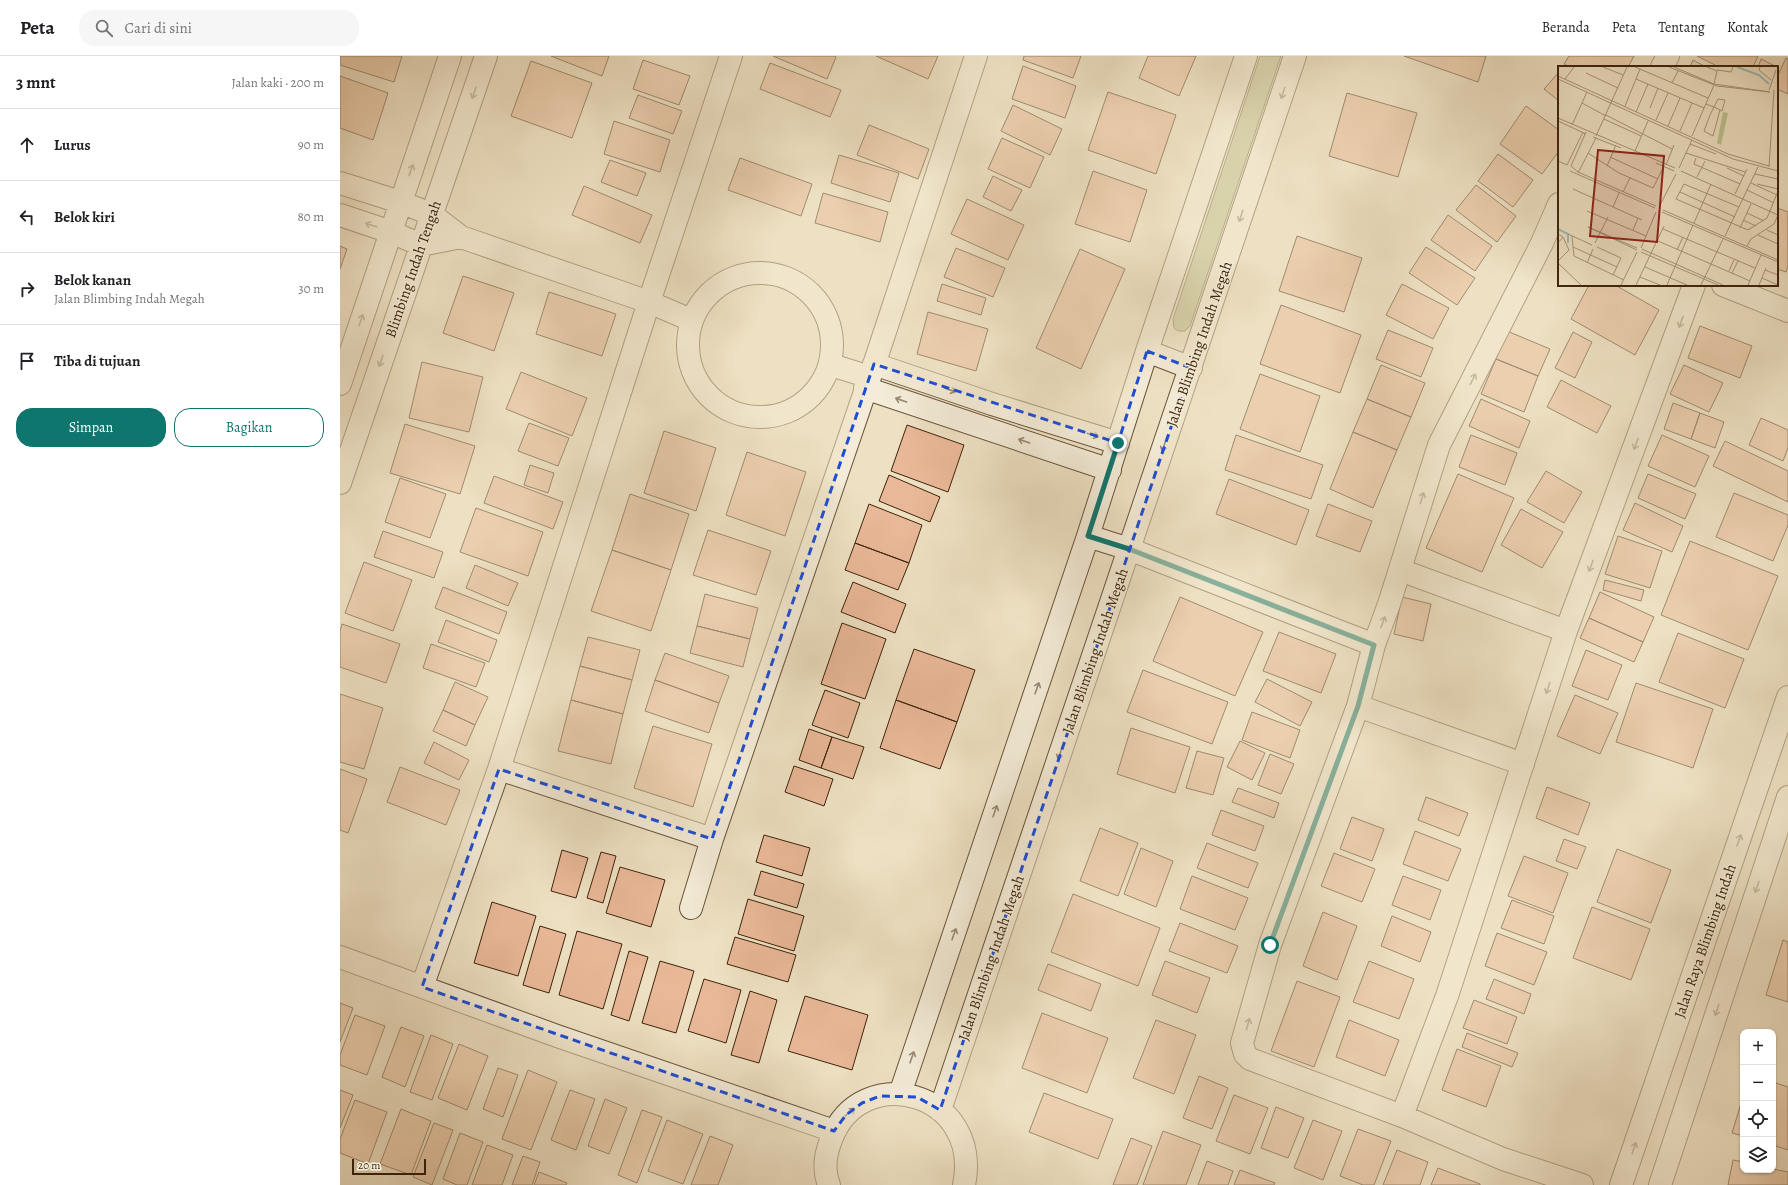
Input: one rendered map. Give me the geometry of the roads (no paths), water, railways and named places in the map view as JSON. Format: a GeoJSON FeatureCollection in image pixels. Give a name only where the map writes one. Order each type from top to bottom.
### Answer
{"type":"FeatureCollection","features":[{"type":"Feature","properties":{"kind":"street"},"geometry":{"type":"LineString","coordinates":[[340,384],[450,56]]}},
{"type":"Feature","properties":{"kind":"street","name":"Blimbing Indah Tengah"},"geometry":{"type":"LineString","coordinates":[[340,483],[486,56]]}},
{"type":"Feature","properties":{"kind":"street"},"geometry":{"type":"LineString","coordinates":[[422,987],[499,769],[649,302],[731,56]]}},
{"type":"Feature","properties":{"kind":"street"},"geometry":{"type":"LineString","coordinates":[[691,908],[712,839],[976,56]]}},
{"type":"Feature","properties":{"kind":"street"},"geometry":{"type":"LineString","coordinates":[[900,1094],[1110,470],[1147,351],[1246,56]]}},
{"type":"Feature","properties":{"kind":"street","name":"Jalan Blimbing Indah Megah"},"geometry":{"type":"LineString","coordinates":[[940,1110],[1295,56]]}},
{"type":"Feature","properties":{"kind":"street"},"geometry":{"type":"LineString","coordinates":[[1663,66],[1668,56]]}},
{"type":"Feature","properties":{"kind":"street"},"geometry":{"type":"LineString","coordinates":[[340,183],[400,202],[431,214],[461,236],[649,302],[691,320]]}},
{"type":"Feature","properties":{"kind":"street"},"geometry":{"type":"LineString","coordinates":[[1558,208],[1550,240],[1439,445],[1400,570],[1374,645],[1358,706],[1270,945],[1242,1043],[1245,1054],[1250,1059],[1402,1116],[1503,1159],[1582,1185]]}},
{"type":"Feature","properties":{"kind":"street"},"geometry":{"type":"LineString","coordinates":[[340,215],[391,232],[421,245],[461,236]]}},
{"type":"Feature","properties":{"kind":"street"},"geometry":{"type":"LineString","coordinates":[[764,271],[796,280],[820,302],[832,332],[831,365],[820,388],[802,405],[779,416],[754,418],[729,411],[709,396],[694,375],[688,351],[691,320],[705,297],[732,277],[764,271]]}},
{"type":"Feature","properties":{"kind":"street"},"geometry":{"type":"LineString","coordinates":[[1402,1116],[1447,996],[1566,631],[1694,286]]}},
{"type":"Feature","properties":{"kind":"street"},"geometry":{"type":"LineString","coordinates":[[1726,286],[1788,311]]}},
{"type":"Feature","properties":{"kind":"street"},"geometry":{"type":"LineString","coordinates":[[1147,351],[1191,368]]}},
{"type":"Feature","properties":{"kind":"street"},"geometry":{"type":"LineString","coordinates":[[831,365],[869,376],[992,404],[1118,443]]}},
{"type":"Feature","properties":{"kind":"street"},"geometry":{"type":"LineString","coordinates":[[869,376],[1110,470]]}},
{"type":"Feature","properties":{"kind":"street"},"geometry":{"type":"LineString","coordinates":[[1088,536],[1129,549],[1374,645]]}},
{"type":"Feature","properties":{"kind":"street"},"geometry":{"type":"LineString","coordinates":[[1400,570],[1566,631]]}},
{"type":"Feature","properties":{"kind":"street","name":"Jalan Raya Blimbing Indah"},"geometry":{"type":"LineString","coordinates":[[1621,1185],[1788,697]]}},
{"type":"Feature","properties":{"kind":"street"},"geometry":{"type":"LineString","coordinates":[[1358,706],[1523,764]]}},
{"type":"Feature","properties":{"kind":"street"},"geometry":{"type":"LineString","coordinates":[[499,769],[712,839]]}},
{"type":"Feature","properties":{"kind":"street"},"geometry":{"type":"LineString","coordinates":[[1660,1185],[1788,797]]}},
{"type":"Feature","properties":{"kind":"street"},"geometry":{"type":"LineString","coordinates":[[340,957],[557,1036],[834,1131]]}},
{"type":"Feature","properties":{"kind":"street"},"geometry":{"type":"LineString","coordinates":[[828,1185],[826,1178],[826,1153],[834,1131],[846,1115],[862,1103],[880,1096],[900,1094],[918,1097],[934,1105],[948,1117],[959,1132],[966,1151],[967,1169],[964,1185]]}}]}
